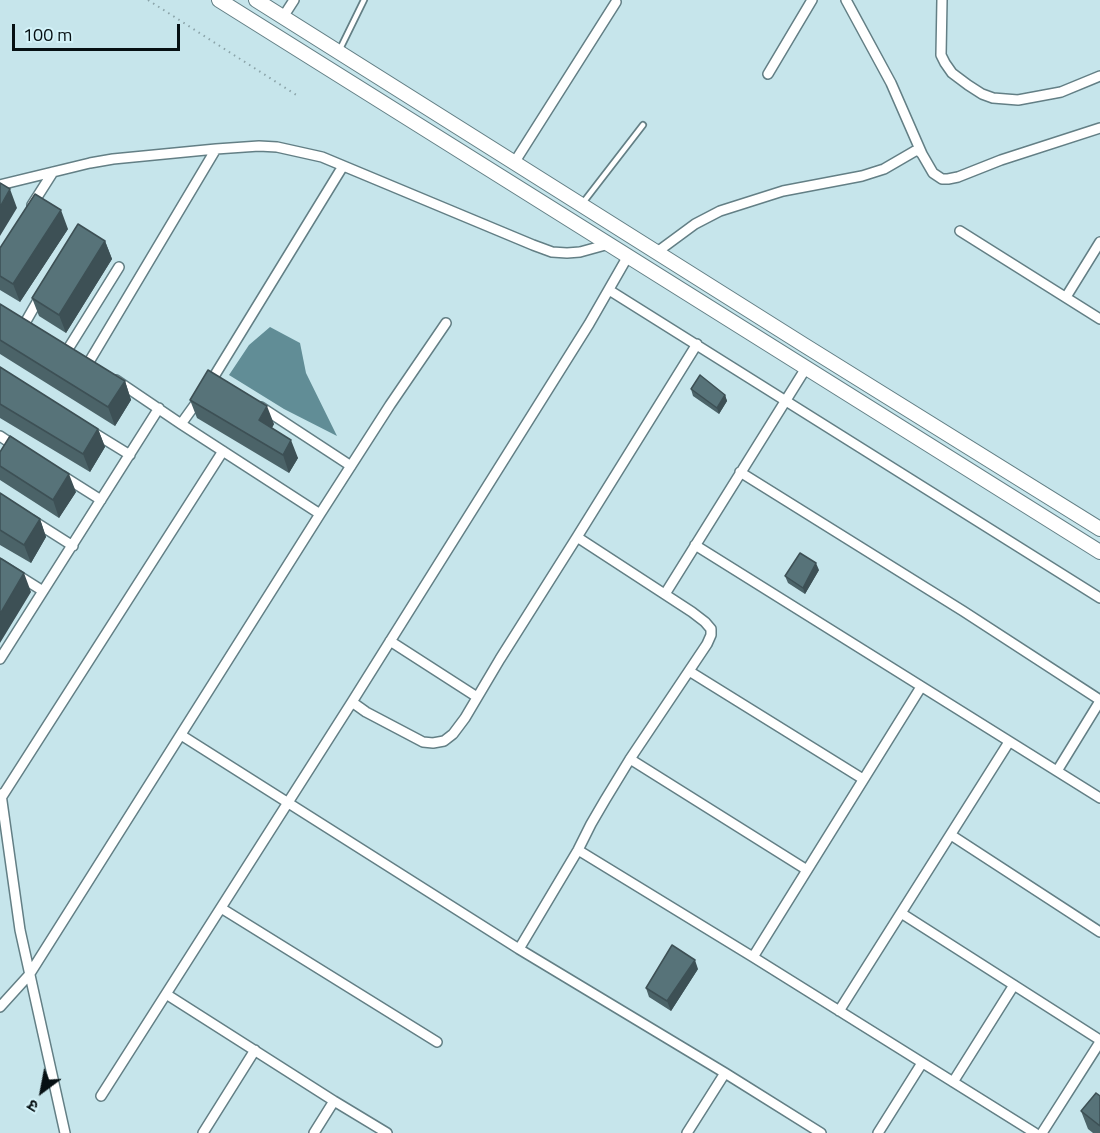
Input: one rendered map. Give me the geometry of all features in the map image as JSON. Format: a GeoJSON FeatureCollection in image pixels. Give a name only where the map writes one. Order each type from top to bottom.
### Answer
{"type":"FeatureCollection","features":[{"type":"Feature","properties":{"kind":"street"},"geometry":{"type":"LineString","coordinates":[[219,0],[1100,552]]}},
{"type":"Feature","properties":{"kind":"street"},"geometry":{"type":"LineString","coordinates":[[256,0],[1100,529]]}},
{"type":"Feature","properties":{"kind":"street"},"geometry":{"type":"LineString","coordinates":[[283,17],[294,0]]}},
{"type":"Feature","properties":{"kind":"street"},"geometry":{"type":"LineString","coordinates":[[768,74],[812,0]]}},
{"type":"Feature","properties":{"kind":"street"},"geometry":{"type":"LineString","coordinates":[[846,0],[891,83],[922,154],[933,172],[942,178],[958,177],[1010,157],[1100,128]]}},
{"type":"Feature","properties":{"kind":"street"},"geometry":{"type":"LineString","coordinates":[[942,0],[941,55],[952,73],[982,94],[1005,100],[1018,100],[1061,92],[1100,76]]}},
{"type":"Feature","properties":{"kind":"street"},"geometry":{"type":"LineString","coordinates":[[514,163],[616,2]]}},
{"type":"Feature","properties":{"kind":"street"},"geometry":{"type":"LineString","coordinates":[[0,185],[101,161],[216,149],[278,147],[322,157],[552,252],[567,254],[609,244]]}},
{"type":"Feature","properties":{"kind":"street"},"geometry":{"type":"LineString","coordinates":[[75,353],[216,149]]}},
{"type":"Feature","properties":{"kind":"street"},"geometry":{"type":"LineString","coordinates":[[657,252],[695,224],[720,211],[783,191],[869,174],[889,167],[915,152],[919,151],[922,154]]}},
{"type":"Feature","properties":{"kind":"street"},"geometry":{"type":"LineString","coordinates":[[181,424],[214,376],[344,166]]}},
{"type":"Feature","properties":{"kind":"street"},"geometry":{"type":"LineString","coordinates":[[30,209],[53,172]]}},
{"type":"Feature","properties":{"kind":"street"},"geometry":{"type":"LineString","coordinates":[[960,231],[1100,319]]}},
{"type":"Feature","properties":{"kind":"street"},"geometry":{"type":"LineString","coordinates":[[1066,297],[1100,242]]}},
{"type":"Feature","properties":{"kind":"street"},"geometry":{"type":"LineString","coordinates":[[101,1096],[352,702],[589,324],[628,256]]}},
{"type":"Feature","properties":{"kind":"street"},"geometry":{"type":"LineString","coordinates":[[75,353],[119,267]]}},
{"type":"Feature","properties":{"kind":"street"},"geometry":{"type":"LineString","coordinates":[[25,323],[48,282]]}},
{"type":"Feature","properties":{"kind":"street"},"geometry":{"type":"LineString","coordinates":[[609,290],[1100,598]]}},
{"type":"Feature","properties":{"kind":"street"},"geometry":{"type":"LineString","coordinates":[[0,1007],[29,975],[320,514],[446,322]]}},
{"type":"Feature","properties":{"kind":"street"},"geometry":{"type":"LineString","coordinates":[[352,702],[366,712],[423,742],[444,741],[453,734],[697,344]]}},
{"type":"Feature","properties":{"kind":"street"},"geometry":{"type":"LineString","coordinates":[[75,353],[99,369]]}},
{"type":"Feature","properties":{"kind":"street"},"geometry":{"type":"LineString","coordinates":[[665,594],[806,368]]}},
{"type":"Feature","properties":{"kind":"street"},"geometry":{"type":"LineString","coordinates":[[109,375],[320,514]]}},
{"type":"Feature","properties":{"kind":"street"},"geometry":{"type":"LineString","coordinates":[[214,376],[224,383]]}},
{"type":"Feature","properties":{"kind":"street"},"geometry":{"type":"LineString","coordinates":[[253,402],[351,466]]}},
{"type":"Feature","properties":{"kind":"street"},"geometry":{"type":"LineString","coordinates":[[0,659],[159,408]]}},
{"type":"Feature","properties":{"kind":"street"},"geometry":{"type":"LineString","coordinates":[[80,424],[130,455]]}},
{"type":"Feature","properties":{"kind":"street"},"geometry":{"type":"LineString","coordinates":[[0,436],[20,449]]}},
{"type":"Feature","properties":{"kind":"street"},"geometry":{"type":"LineString","coordinates":[[65,1133],[20,930],[1,793],[223,451]]}},
{"type":"Feature","properties":{"kind":"street"},"geometry":{"type":"LineString","coordinates":[[51,468],[101,500]]}},
{"type":"Feature","properties":{"kind":"street"},"geometry":{"type":"LineString","coordinates":[[740,472],[963,611],[1100,700],[1057,771]]}},
{"type":"Feature","properties":{"kind":"street"},"geometry":{"type":"LineString","coordinates":[[27,517],[73,546]]}},
{"type":"Feature","properties":{"kind":"street"},"geometry":{"type":"LineString","coordinates":[[519,949],[630,759],[711,635],[711,629],[705,622],[577,537]]}},
{"type":"Feature","properties":{"kind":"street"},"geometry":{"type":"LineString","coordinates":[[695,545],[1100,798]]}},
{"type":"Feature","properties":{"kind":"street"},"geometry":{"type":"LineString","coordinates":[[0,564],[43,591]]}},
{"type":"Feature","properties":{"kind":"street"},"geometry":{"type":"LineString","coordinates":[[390,641],[477,697]]}},
{"type":"Feature","properties":{"kind":"street"},"geometry":{"type":"LineString","coordinates":[[689,671],[863,779]]}},
{"type":"Feature","properties":{"kind":"street"},"geometry":{"type":"LineString","coordinates":[[753,957],[921,687]]}},
{"type":"Feature","properties":{"kind":"street"},"geometry":{"type":"LineString","coordinates":[[181,735],[519,949],[821,1133]]}},
{"type":"Feature","properties":{"kind":"street"},"geometry":{"type":"LineString","coordinates":[[839,1011],[1009,742]]}},
{"type":"Feature","properties":{"kind":"street"},"geometry":{"type":"LineString","coordinates":[[630,759],[807,870]]}},
{"type":"Feature","properties":{"kind":"street"},"geometry":{"type":"LineString","coordinates":[[951,835],[1100,932]]}},
{"type":"Feature","properties":{"kind":"street"},"geometry":{"type":"LineString","coordinates":[[578,850],[953,1082],[1019,1129],[1035,1133]]}},
{"type":"Feature","properties":{"kind":"street"},"geometry":{"type":"LineString","coordinates":[[221,908],[437,1042]]}},
{"type":"Feature","properties":{"kind":"street"},"geometry":{"type":"LineString","coordinates":[[901,913],[1100,1041],[1042,1133]]}},
{"type":"Feature","properties":{"kind":"street"},"geometry":{"type":"LineString","coordinates":[[953,1082],[1014,985]]}},
{"type":"Feature","properties":{"kind":"street"},"geometry":{"type":"LineString","coordinates":[[166,994],[387,1133]]}},
{"type":"Feature","properties":{"kind":"street"},"geometry":{"type":"LineString","coordinates":[[203,1133],[255,1050]]}},
{"type":"Feature","properties":{"kind":"street"},"geometry":{"type":"LineString","coordinates":[[878,1133],[922,1063]]}},
{"type":"Feature","properties":{"kind":"street"},"geometry":{"type":"LineString","coordinates":[[687,1133],[725,1073]]}},
{"type":"Feature","properties":{"kind":"street"},"geometry":{"type":"LineString","coordinates":[[314,1133],[334,1101]]}},
{"type":"Feature","properties":{"kind":"lane"},"geometry":{"type":"LineString","coordinates":[[339,52],[364,0]]}},
{"type":"Feature","properties":{"kind":"lane"},"geometry":{"type":"LineString","coordinates":[[581,205],[643,125]]}},
{"type":"Feature","properties":{"kind":"path"},"geometry":{"type":"LineString","coordinates":[[148,0],[297,96]]}},
{"type":"Feature","properties":{"kind":"water"},"geometry":{"type":"Polygon","coordinates":[[[270,327],[300,343],[306,373],[337,436],[284,409],[229,375],[249,345],[270,327]]]}},
{"type":"Feature","properties":{"kind":"building"},"geometry":{"type":"Polygon","coordinates":[[[0,183],[10,189],[0,207],[0,183]]]}},
{"type":"Feature","properties":{"kind":"building"},"geometry":{"type":"Polygon","coordinates":[[[35,194],[61,210],[13,284],[0,276],[0,248],[35,194]]]}},
{"type":"Feature","properties":{"kind":"building"},"geometry":{"type":"Polygon","coordinates":[[[78,224],[105,241],[59,315],[32,298],[78,224]]]}},
{"type":"Feature","properties":{"kind":"building"},"geometry":{"type":"Polygon","coordinates":[[[0,304],[125,381],[108,407],[0,340],[0,304]]]}},
{"type":"Feature","properties":{"kind":"building"},"geometry":{"type":"Polygon","coordinates":[[[0,367],[98,429],[83,454],[0,404],[0,367]]]}},
{"type":"Feature","properties":{"kind":"building"},"geometry":{"type":"Polygon","coordinates":[[[208,370],[267,406],[259,420],[291,440],[283,455],[190,400],[208,370]]]}},
{"type":"Feature","properties":{"kind":"building"},"geometry":{"type":"Polygon","coordinates":[[[700,375],[725,395],[717,408],[691,389],[700,375]]]}},
{"type":"Feature","properties":{"kind":"building"},"geometry":{"type":"Polygon","coordinates":[[[10,436],[69,474],[53,500],[0,466],[0,452],[10,436]]]}},
{"type":"Feature","properties":{"kind":"building"},"geometry":{"type":"Polygon","coordinates":[[[0,493],[40,519],[24,545],[0,530],[0,493]]]}},
{"type":"Feature","properties":{"kind":"building"},"geometry":{"type":"Polygon","coordinates":[[[800,553],[816,563],[803,588],[785,576],[800,553]]]}},
{"type":"Feature","properties":{"kind":"building"},"geometry":{"type":"Polygon","coordinates":[[[0,558],[24,573],[0,614],[0,558]]]}},
{"type":"Feature","properties":{"kind":"building"},"geometry":{"type":"Polygon","coordinates":[[[672,945],[695,960],[667,1001],[646,988],[672,945]]]}},
{"type":"Feature","properties":{"kind":"building"},"geometry":{"type":"Polygon","coordinates":[[[1096,1093],[1100,1096],[1100,1126],[1081,1111],[1096,1093]]]}}]}
